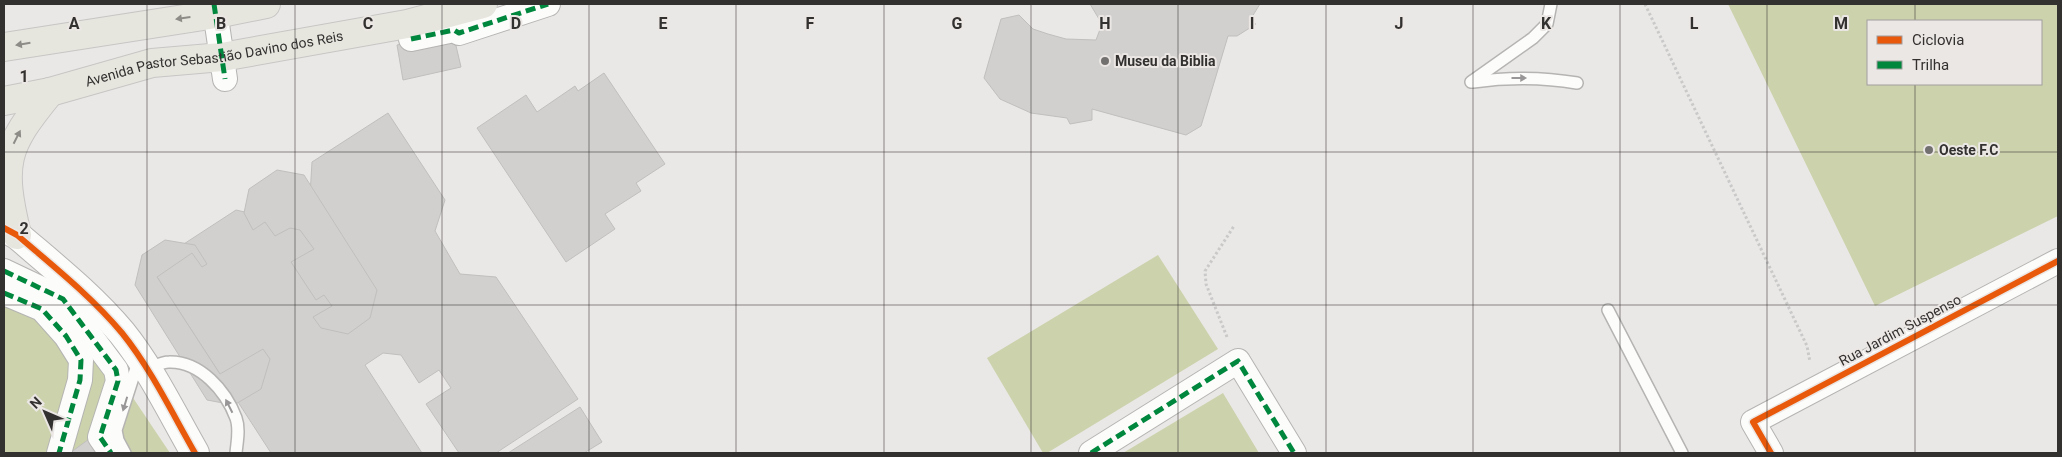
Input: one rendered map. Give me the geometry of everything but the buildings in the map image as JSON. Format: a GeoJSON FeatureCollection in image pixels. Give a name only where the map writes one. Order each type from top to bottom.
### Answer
{"type":"FeatureCollection","features":[{"type":"Feature","properties":{"kind":"main road"},"geometry":{"type":"LineString","coordinates":[[4,47],[215,9],[266,4]]}},
{"type":"Feature","properties":{"kind":"main road","name":"Avenida Pastor Sebastião Davino dos Reis"},"geometry":{"type":"LineString","coordinates":[[4,101],[50,92],[152,63],[224,68],[483,4]]}},
{"type":"Feature","properties":{"kind":"main road"},"geometry":{"type":"LineString","coordinates":[[10,231],[10,210],[5,174],[10,150],[22,126],[50,92]]}},
{"type":"Feature","properties":{"kind":"street"},"geometry":{"type":"LineString","coordinates":[[411,39],[454,30],[459,33],[548,4]]}},
{"type":"Feature","properties":{"kind":"street"},"geometry":{"type":"LineString","coordinates":[[215,9],[224,68]]}},
{"type":"Feature","properties":{"kind":"street"},"geometry":{"type":"LineString","coordinates":[[10,231],[91,298],[143,363],[195,453]]}},
{"type":"Feature","properties":{"kind":"street","name":"Rua Jardim Suspenso"},"geometry":{"type":"LineString","coordinates":[[1771,453],[1754,422],[2058,261]]}},
{"type":"Feature","properties":{"kind":"street"},"geometry":{"type":"LineString","coordinates":[[4,271],[63,299],[116,370],[118,381],[100,437],[111,453]]}},
{"type":"Feature","properties":{"kind":"street"},"geometry":{"type":"LineString","coordinates":[[4,293],[42,310],[66,336],[81,360],[80,380],[59,453]]}},
{"type":"Feature","properties":{"kind":"street"},"geometry":{"type":"LineString","coordinates":[[1091,453],[1238,361],[1294,453]]}},
{"type":"Feature","properties":{"kind":"lane"},"geometry":{"type":"LineString","coordinates":[[1550,4],[1547,24],[1533,38],[1471,82],[1508,78],[1548,78],[1577,83]]}},
{"type":"Feature","properties":{"kind":"lane"},"geometry":{"type":"LineString","coordinates":[[1608,310],[1682,453]]}},
{"type":"Feature","properties":{"kind":"lane"},"geometry":{"type":"LineString","coordinates":[[125,453],[118,440],[116,430],[143,363],[166,362],[191,365],[204,373],[224,396],[236,419],[236,453]]}},
{"type":"Feature","properties":{"kind":"path"},"geometry":{"type":"LineString","coordinates":[[1645,4],[1807,346],[1813,371]]}},
{"type":"Feature","properties":{"kind":"path"},"geometry":{"type":"LineString","coordinates":[[1234,226],[1206,271],[1206,284],[1238,361]]}},
{"type":"Feature","properties":{"kind":"green space","name":"Oeste F.C"},"geometry":{"type":"Polygon","coordinates":[[[1728,4],[2058,4],[2058,216],[1875,306],[1728,4]]]}},
{"type":"Feature","properties":{"kind":"green space"},"geometry":{"type":"Polygon","coordinates":[[[1158,255],[1218,349],[1047,453],[1043,453],[987,358],[1158,255]]]}},
{"type":"Feature","properties":{"kind":"green space"},"geometry":{"type":"Polygon","coordinates":[[[4,273],[123,383],[170,453],[4,453],[4,273]]]}},
{"type":"Feature","properties":{"kind":"green space"},"geometry":{"type":"Polygon","coordinates":[[[1223,393],[1259,453],[1123,453],[1223,393]]]}},
{"type":"Feature","properties":{"kind":"marked path"},"geometry":{"type":"LineString","coordinates":[[214,4],[225,79]]}},
{"type":"Feature","properties":{"kind":"marked path"},"geometry":{"type":"LineString","coordinates":[[411,39],[454,30],[459,33],[548,4]]}},
{"type":"Feature","properties":{"kind":"marked path"},"geometry":{"type":"LineString","coordinates":[[4,271],[63,299],[116,370],[118,381],[100,437],[111,453]]}},
{"type":"Feature","properties":{"kind":"marked path"},"geometry":{"type":"LineString","coordinates":[[4,293],[42,309],[66,336],[81,360],[80,380],[59,453]]}},
{"type":"Feature","properties":{"kind":"marked path"},"geometry":{"type":"LineString","coordinates":[[1091,453],[1238,361],[1294,453]]}},
{"type":"Feature","properties":{"kind":"cycle path"},"geometry":{"type":"LineString","coordinates":[[4,228],[17,235],[98,306],[122,333],[152,376],[195,453]]}},
{"type":"Feature","properties":{"kind":"cycle path"},"geometry":{"type":"LineString","coordinates":[[1771,453],[1753,422],[2058,261]]}},
{"type":"Feature","properties":{"kind":"place","name":"Museu da Biblia"},"geometry":{"type":"Point","coordinates":[1105,61]}},
{"type":"Feature","properties":{"kind":"place","name":"Oeste F.C"},"geometry":{"type":"Point","coordinates":[1929,150]}}]}
